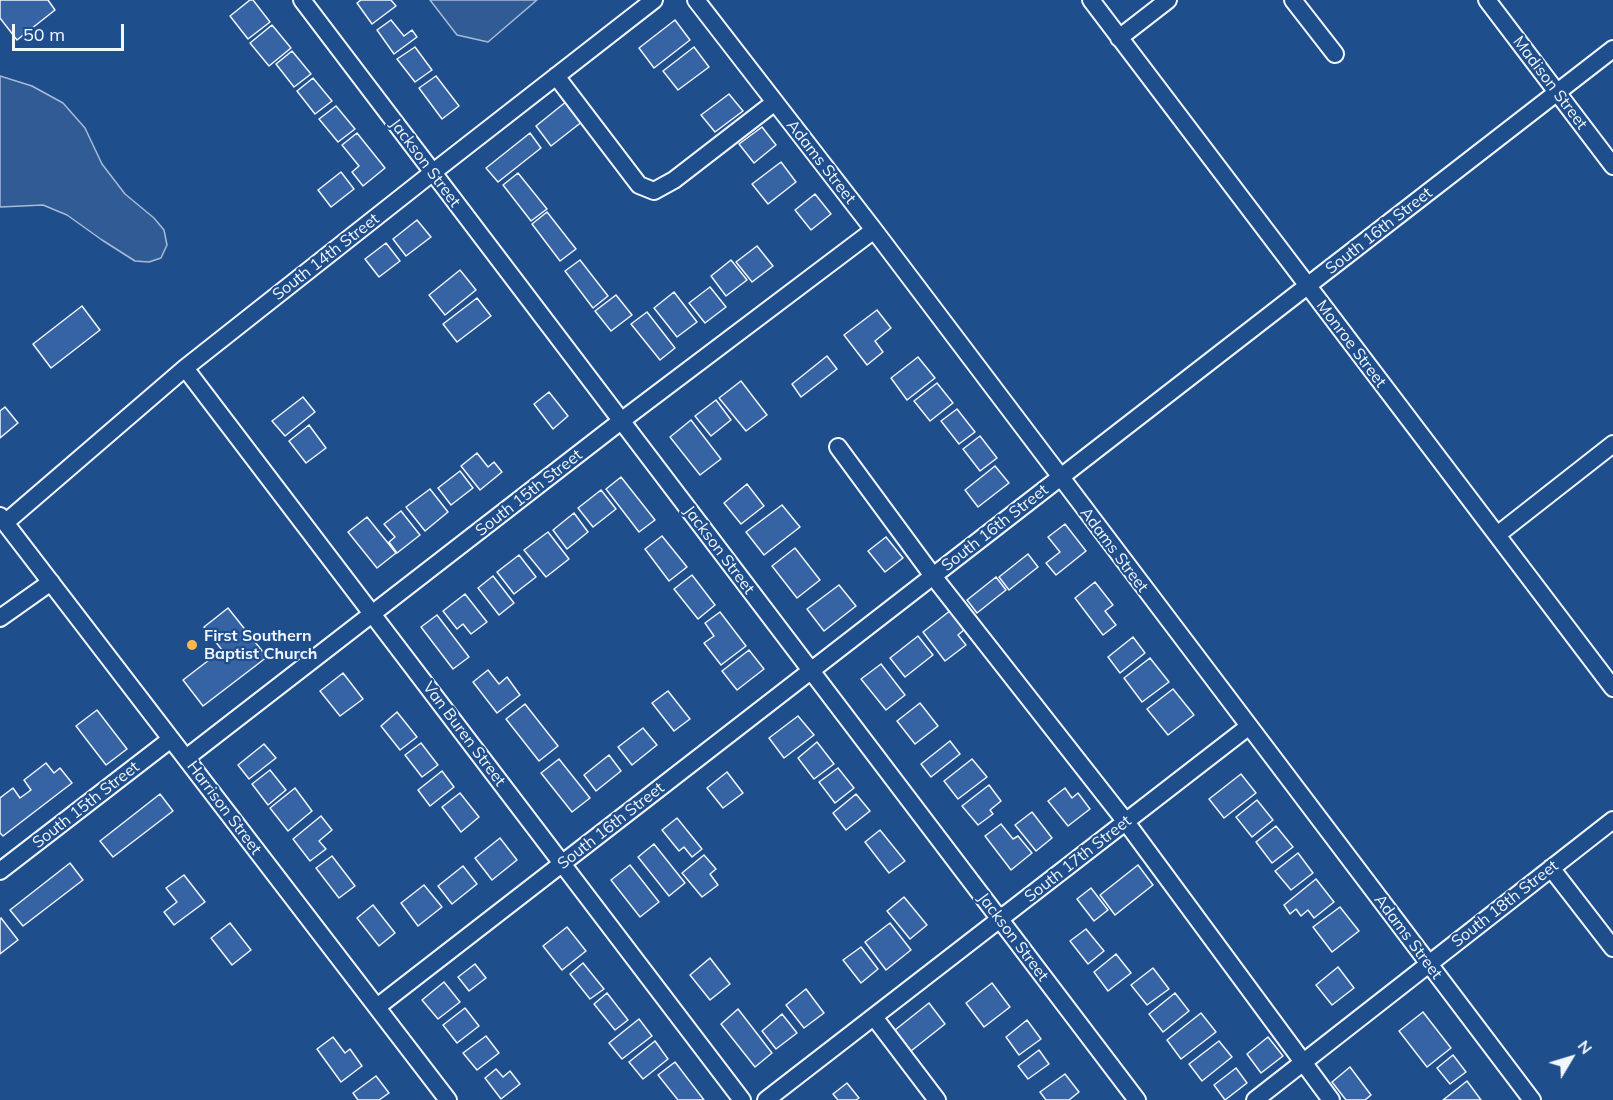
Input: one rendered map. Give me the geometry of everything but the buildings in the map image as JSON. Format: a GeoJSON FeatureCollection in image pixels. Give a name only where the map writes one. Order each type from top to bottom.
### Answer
{"type":"FeatureCollection","features":[{"type":"Feature","properties":{"kind":"street","name":"Jackson Street"},"geometry":{"type":"LineString","coordinates":[[302,0],[1137,1100]]}},
{"type":"Feature","properties":{"kind":"street","name":"South 14th Street"},"geometry":{"type":"LineString","coordinates":[[2,519],[185,368],[654,0]]}},
{"type":"Feature","properties":{"kind":"street","name":"Adams Street"},"geometry":{"type":"LineString","coordinates":[[696,0],[874,231],[1532,1100]]}},
{"type":"Feature","properties":{"kind":"street","name":"Monroe Street"},"geometry":{"type":"LineString","coordinates":[[1090,0],[1613,688]]}},
{"type":"Feature","properties":{"kind":"street"},"geometry":{"type":"LineString","coordinates":[[1119,38],[1168,0]]}},
{"type":"Feature","properties":{"kind":"street"},"geometry":{"type":"LineString","coordinates":[[1293,0],[1335,54]]}},
{"type":"Feature","properties":{"kind":"street","name":"Madison Street"},"geometry":{"type":"LineString","coordinates":[[1487,0],[1613,166]]}},
{"type":"Feature","properties":{"kind":"street","name":"South 16th Street"},"geometry":{"type":"LineString","coordinates":[[377,1007],[1613,49]]}},
{"type":"Feature","properties":{"kind":"street"},"geometry":{"type":"LineString","coordinates":[[556,76],[639,185],[654,191],[674,180],[775,102]]}},
{"type":"Feature","properties":{"kind":"street","name":"South 15th Street"},"geometry":{"type":"LineString","coordinates":[[186,758],[621,422],[874,231]]}},
{"type":"Feature","properties":{"kind":"street","name":"Van Buren Street"},"geometry":{"type":"LineString","coordinates":[[185,368],[742,1100]]}},
{"type":"Feature","properties":{"kind":"street"},"geometry":{"type":"LineString","coordinates":[[1497,535],[1613,444]]}},
{"type":"Feature","properties":{"kind":"street"},"geometry":{"type":"LineString","coordinates":[[838,447],[933,576],[1126,822],[1331,1100]]}},
{"type":"Feature","properties":{"kind":"street","name":"Harrison Street"},"geometry":{"type":"LineString","coordinates":[[2,519],[448,1100]]}},
{"type":"Feature","properties":{"kind":"street"},"geometry":{"type":"LineString","coordinates":[[0,618],[51,582]]}},
{"type":"Feature","properties":{"kind":"street","name":"South 17th Street"},"geometry":{"type":"LineString","coordinates":[[766,1100],[1248,727]]}},
{"type":"Feature","properties":{"kind":"street","name":"South 15th Street"},"geometry":{"type":"LineString","coordinates":[[0,871],[171,739]]}},
{"type":"Feature","properties":{"kind":"street","name":"South 18th Street"},"geometry":{"type":"LineString","coordinates":[[1255,1100],[1613,820]]}},
{"type":"Feature","properties":{"kind":"street"},"geometry":{"type":"LineString","coordinates":[[1551,868],[1613,948]]}},
{"type":"Feature","properties":{"kind":"street"},"geometry":{"type":"LineString","coordinates":[[874,1017],[937,1100]]}},
{"type":"Feature","properties":{"kind":"shaded area"},"geometry":{"type":"Polygon","coordinates":[[[430,0],[537,0],[488,42],[457,35],[430,0]]]}},
{"type":"Feature","properties":{"kind":"shaded area"},"geometry":{"type":"Polygon","coordinates":[[[0,76],[32,86],[63,103],[85,128],[102,164],[125,194],[154,218],[164,230],[167,245],[161,258],[149,262],[135,261],[67,215],[43,205],[0,207],[0,76]]]}},
{"type":"Feature","properties":{"kind":"place","name":"First Southern Baptist Church"},"geometry":{"type":"Point","coordinates":[192,645]}}]}
